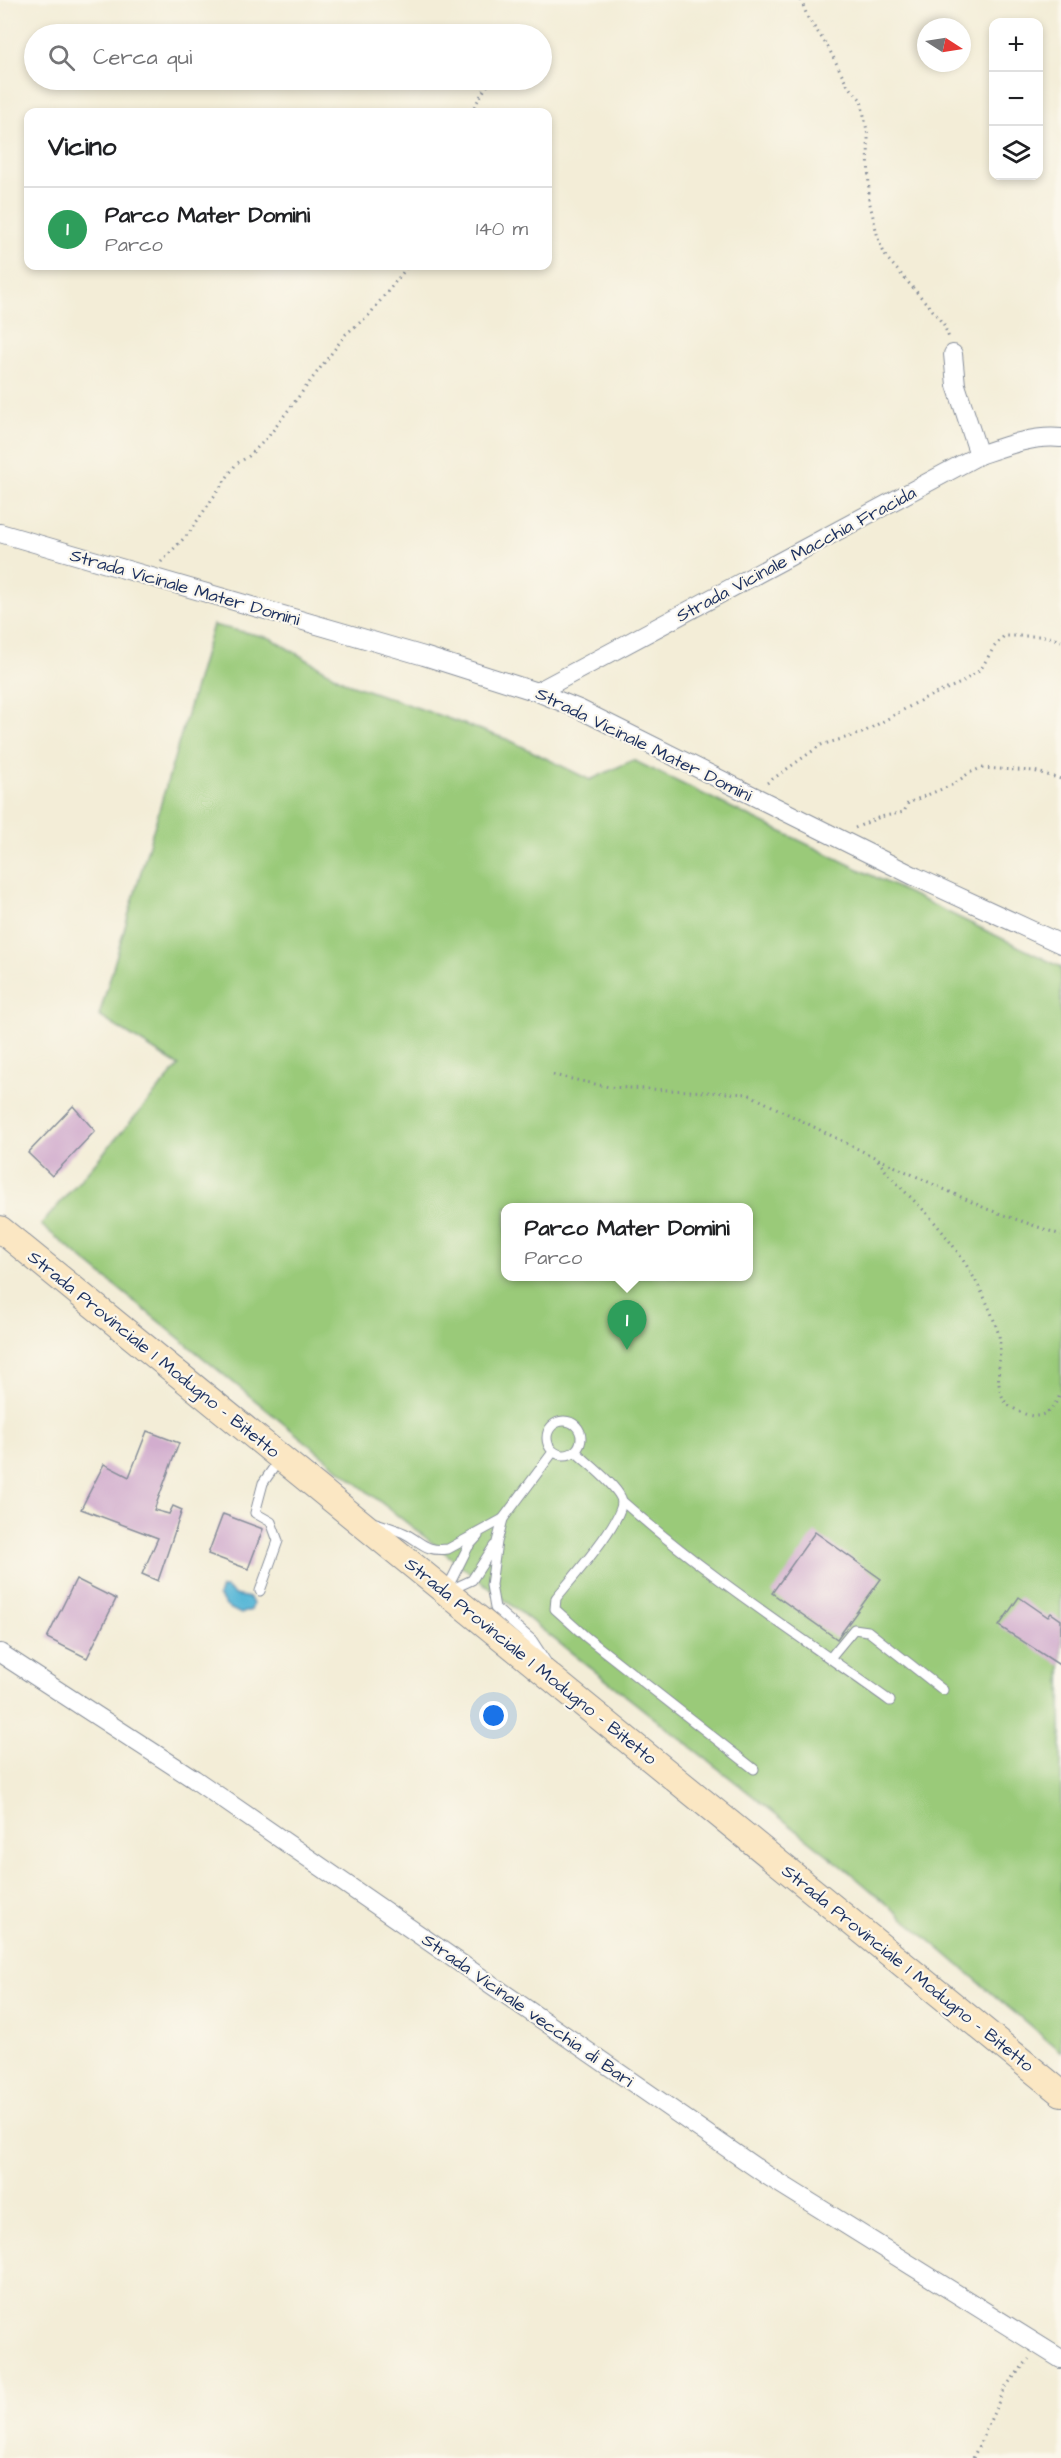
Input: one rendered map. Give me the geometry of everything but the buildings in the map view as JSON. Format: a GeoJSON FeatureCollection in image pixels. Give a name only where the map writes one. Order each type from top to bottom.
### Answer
{"type":"FeatureCollection","features":[{"type":"Feature","properties":{"kind":"main road","name":"Strada Provinciale 1 Modugno - Bitetto"},"geometry":{"type":"LineString","coordinates":[[0,1229],[1061,2093]]}},
{"type":"Feature","properties":{"kind":"street"},"geometry":{"type":"LineString","coordinates":[[953,354],[956,385],[979,455]]}},
{"type":"Feature","properties":{"kind":"street","name":"Strada Vicinale Macchia Fracida"},"geometry":{"type":"LineString","coordinates":[[537,692],[979,455],[1017,442],[1049,437],[1061,438]]}},
{"type":"Feature","properties":{"kind":"street","name":"Strada Vicinale Mater Domini"},"geometry":{"type":"LineString","coordinates":[[0,533],[424,656],[537,692],[579,709],[916,878],[1061,944]]}},
{"type":"Feature","properties":{"kind":"street","name":"Strada Vicinale vecchia di Bari"},"geometry":{"type":"LineString","coordinates":[[0,1653],[194,1779],[768,2176],[1061,2359]]}},
{"type":"Feature","properties":{"kind":"lane"},"geometry":{"type":"LineString","coordinates":[[566,1420],[579,1430],[580,1441],[575,1451],[564,1455],[554,1452],[547,1443],[548,1431],[555,1423],[566,1420]]}},
{"type":"Feature","properties":{"kind":"lane"},"geometry":{"type":"LineString","coordinates":[[575,1451],[612,1487],[622,1501],[646,1522],[734,1589],[890,1701]]}},
{"type":"Feature","properties":{"kind":"lane"},"geometry":{"type":"LineString","coordinates":[[347,1512],[404,1533],[429,1549],[448,1549],[503,1519],[554,1452]]}},
{"type":"Feature","properties":{"kind":"lane"},"geometry":{"type":"LineString","coordinates":[[260,1592],[278,1541],[271,1522],[255,1513],[263,1483],[280,1458]]}},
{"type":"Feature","properties":{"kind":"lane"},"geometry":{"type":"LineString","coordinates":[[622,1501],[622,1509],[609,1530],[556,1598],[555,1609],[586,1637],[754,1769]]}},
{"type":"Feature","properties":{"kind":"lane"},"geometry":{"type":"LineString","coordinates":[[503,1519],[491,1585],[495,1608],[532,1640],[562,1685]]}},
{"type":"Feature","properties":{"kind":"lane"},"geometry":{"type":"LineString","coordinates":[[446,1592],[468,1547],[481,1532]]}},
{"type":"Feature","properties":{"kind":"lane"},"geometry":{"type":"LineString","coordinates":[[446,1592],[472,1580],[497,1542]]}},
{"type":"Feature","properties":{"kind":"lane"},"geometry":{"type":"LineString","coordinates":[[830,1658],[854,1629],[868,1631],[943,1690]]}},
{"type":"Feature","properties":{"kind":"path"},"geometry":{"type":"LineString","coordinates":[[801,0],[808,18],[828,47],[847,84],[861,99],[866,115],[868,136],[869,200],[879,242],[886,257],[944,325],[953,354]]}},
{"type":"Feature","properties":{"kind":"path"},"geometry":{"type":"LineString","coordinates":[[473,108],[484,90]]}},
{"type":"Feature","properties":{"kind":"path"},"geometry":{"type":"LineString","coordinates":[[153,578],[160,562],[189,533],[236,464],[249,456],[268,437],[346,334],[369,315],[405,270]]}},
{"type":"Feature","properties":{"kind":"path"},"geometry":{"type":"LineString","coordinates":[[751,795],[821,745],[862,734],[923,699],[961,683],[981,669],[994,647],[1004,636],[1047,636],[1061,641]]}},
{"type":"Feature","properties":{"kind":"path"},"geometry":{"type":"LineString","coordinates":[[838,839],[865,823],[904,812],[908,803],[954,784],[969,773],[981,768],[1034,771],[1061,779]]}},
{"type":"Feature","properties":{"kind":"path"},"geometry":{"type":"LineString","coordinates":[[553,1076],[609,1087],[748,1094],[987,1209],[1061,1235]]}},
{"type":"Feature","properties":{"kind":"path"},"geometry":{"type":"LineString","coordinates":[[877,1158],[886,1173],[931,1218],[972,1273],[999,1334],[999,1386],[1007,1404],[1029,1417],[1041,1416],[1055,1406],[1061,1393]]}},
{"type":"Feature","properties":{"kind":"path"},"geometry":{"type":"LineString","coordinates":[[973,2458],[1006,2386],[1019,2369],[1041,2348]]}},
{"type":"Feature","properties":{"kind":"green space"},"geometry":{"type":"Polygon","coordinates":[[[213,625],[270,638],[347,683],[509,740],[590,780],[633,760],[1061,967],[1061,2052],[848,1871],[345,1474],[41,1225],[179,1066],[99,1016],[213,625]]]}},
{"type":"Feature","properties":{"kind":"water"},"geometry":{"type":"Polygon","coordinates":[[[221,1588],[226,1588],[235,1595],[250,1598],[253,1604],[251,1610],[241,1614],[227,1607],[218,1596],[221,1588]]]}},
{"type":"Feature","properties":{"kind":"place","name":"Parco Mater Domini"},"geometry":{"type":"Point","coordinates":[627,1350]}}]}
